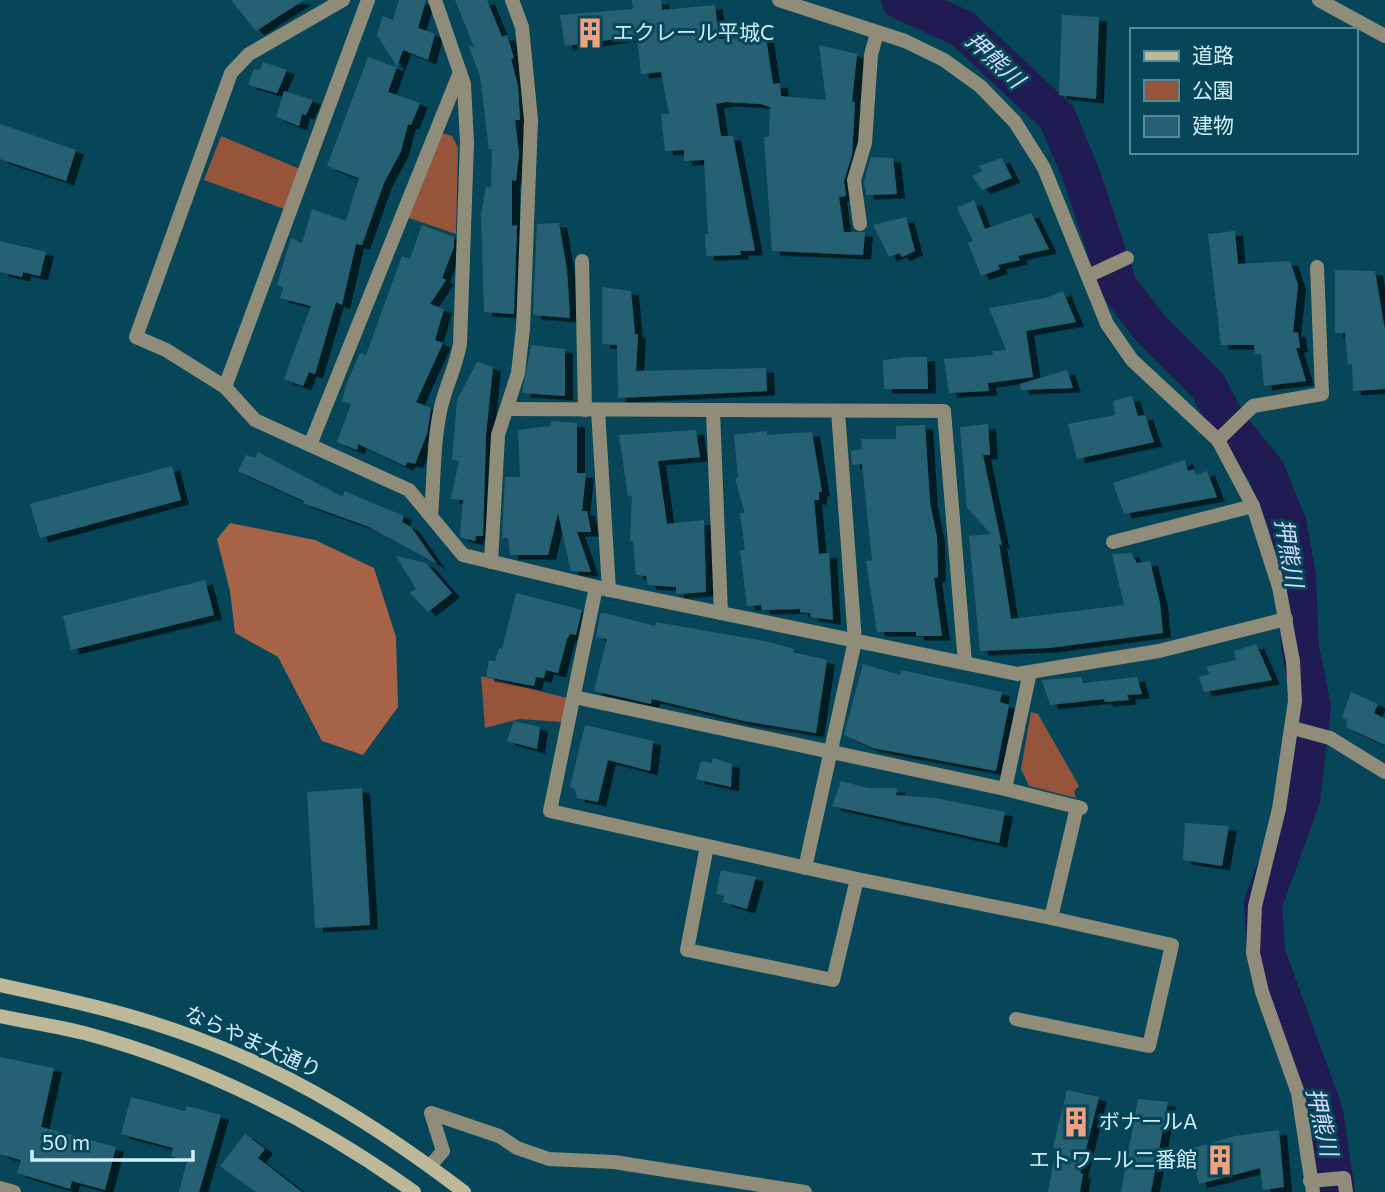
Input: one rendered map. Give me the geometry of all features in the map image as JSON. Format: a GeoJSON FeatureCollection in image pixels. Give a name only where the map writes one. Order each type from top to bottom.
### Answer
{"type":"FeatureCollection","features":[{"type":"Feature","properties":{"kind":"street"},"geometry":{"type":"LineString","coordinates":[[343,0],[249,54],[231,74],[136,337],[166,350],[225,387],[255,420],[409,490],[463,555],[603,588],[1017,674],[1159,651],[1286,619]]}},
{"type":"Feature","properties":{"kind":"street"},"geometry":{"type":"LineString","coordinates":[[225,387],[368,0]]}},
{"type":"Feature","properties":{"kind":"street"},"geometry":{"type":"LineString","coordinates":[[431,516],[437,427],[460,344],[467,143],[464,84],[435,0]]}},
{"type":"Feature","properties":{"kind":"street"},"geometry":{"type":"LineString","coordinates":[[491,562],[498,435],[518,373],[523,328],[531,120],[522,27],[512,0]]}},
{"type":"Feature","properties":{"kind":"street"},"geometry":{"type":"LineString","coordinates":[[779,0],[905,41],[944,60],[980,86],[1015,122],[1044,168],[1107,324],[1132,360],[1218,440],[1253,506],[1271,556],[1293,661],[1293,728],[1279,809],[1255,906],[1253,953],[1262,992],[1298,1093],[1312,1187],[1345,1185]]}},
{"type":"Feature","properties":{"kind":"street"},"geometry":{"type":"LineString","coordinates":[[1319,0],[1385,36]]}},
{"type":"Feature","properties":{"kind":"street"},"geometry":{"type":"LineString","coordinates":[[860,223],[854,180],[865,142],[871,55],[877,33]]}},
{"type":"Feature","properties":{"kind":"street"},"geometry":{"type":"LineString","coordinates":[[310,445],[460,72]]}},
{"type":"Feature","properties":{"kind":"street"},"geometry":{"type":"LineString","coordinates":[[1088,276],[1127,258]]}},
{"type":"Feature","properties":{"kind":"street"},"geometry":{"type":"LineString","coordinates":[[582,261],[603,588],[574,696],[551,811],[805,868],[1172,945],[1149,1046],[1016,1019]]}},
{"type":"Feature","properties":{"kind":"street"},"geometry":{"type":"LineString","coordinates":[[1218,440],[1253,406],[1322,394],[1317,267]]}},
{"type":"Feature","properties":{"kind":"street"},"geometry":{"type":"LineString","coordinates":[[507,409],[944,411],[965,663]]}},
{"type":"Feature","properties":{"kind":"street"},"geometry":{"type":"LineString","coordinates":[[713,411],[721,613]]}},
{"type":"Feature","properties":{"kind":"street"},"geometry":{"type":"LineString","coordinates":[[805,868],[855,641],[838,411]]}},
{"type":"Feature","properties":{"kind":"street"},"geometry":{"type":"LineString","coordinates":[[1113,542],[1253,506]]}},
{"type":"Feature","properties":{"kind":"street"},"geometry":{"type":"LineString","coordinates":[[1004,789],[1030,672]]}},
{"type":"Feature","properties":{"kind":"street"},"geometry":{"type":"LineString","coordinates":[[574,696],[830,750],[1079,807],[1052,918]]}},
{"type":"Feature","properties":{"kind":"street"},"geometry":{"type":"LineString","coordinates":[[1293,728],[1329,738],[1385,772]]}},
{"type":"Feature","properties":{"kind":"street"},"geometry":{"type":"LineString","coordinates":[[708,846],[687,950],[833,980],[857,879]]}},
{"type":"Feature","properties":{"kind":"street","name":"ならやま大通り"},"geometry":{"type":"LineString","coordinates":[[0,985],[89,1004],[193,1036],[330,1100],[430,1166],[464,1192]]}},
{"type":"Feature","properties":{"kind":"street"},"geometry":{"type":"LineString","coordinates":[[0,1016],[82,1032],[136,1048],[239,1087],[329,1135],[414,1192]]}},
{"type":"Feature","properties":{"kind":"street"},"geometry":{"type":"LineString","coordinates":[[430,1166],[443,1151],[431,1113],[499,1136],[517,1148],[549,1159],[614,1162],[806,1192]]}},
{"type":"Feature","properties":{"kind":"street"},"geometry":{"type":"LineString","coordinates":[[0,1188],[14,1192]]}},
{"type":"Feature","properties":{"kind":"green space"},"geometry":{"type":"Polygon","coordinates":[[[442,133],[452,136],[458,148],[456,234],[406,217],[442,133]]]}},
{"type":"Feature","properties":{"kind":"green space"},"geometry":{"type":"Polygon","coordinates":[[[221,136],[300,169],[287,210],[204,180],[221,136]]]}},
{"type":"Feature","properties":{"kind":"green space"},"geometry":{"type":"Polygon","coordinates":[[[481,676],[567,698],[562,722],[520,719],[485,728],[481,676]]]}},
{"type":"Feature","properties":{"kind":"green space"},"geometry":{"type":"Polygon","coordinates":[[[1031,712],[1038,714],[1079,786],[1074,791],[1076,798],[1029,786],[1021,769],[1031,712]]]}},
{"type":"Feature","properties":{"kind":"shaded area"},"geometry":{"type":"Polygon","coordinates":[[[230,523],[315,540],[374,568],[396,637],[398,707],[363,755],[322,741],[278,657],[235,633],[230,591],[217,539],[230,523]]]}},
{"type":"Feature","properties":{"kind":"building"},"geometry":{"type":"Polygon","coordinates":[[[231,0],[304,0],[256,31],[231,0]]]}},
{"type":"Feature","properties":{"kind":"building"},"geometry":{"type":"Polygon","coordinates":[[[399,0],[426,0],[418,28],[435,34],[428,60],[403,50],[397,67],[377,35],[383,16],[393,20],[399,0]]]}},
{"type":"Feature","properties":{"kind":"building"},"geometry":{"type":"Polygon","coordinates":[[[455,0],[487,0],[502,37],[507,35],[514,58],[511,59],[518,86],[520,120],[515,120],[519,154],[516,181],[512,180],[512,226],[517,225],[514,314],[484,312],[481,215],[486,187],[491,187],[492,149],[489,149],[480,76],[468,45],[474,47],[455,0]]]}},
{"type":"Feature","properties":{"kind":"building"},"geometry":{"type":"Polygon","coordinates":[[[632,0],[661,0],[662,10],[715,5],[719,39],[766,38],[773,84],[780,83],[781,96],[826,100],[819,45],[857,54],[852,102],[855,102],[852,155],[844,181],[846,196],[839,197],[844,232],[865,232],[863,255],[772,251],[764,137],[769,137],[770,107],[726,102],[716,104],[721,136],[733,136],[755,251],[740,251],[741,255],[706,256],[705,234],[708,234],[704,160],[684,161],[684,150],[665,151],[661,114],[669,114],[661,72],[641,74],[637,36],[565,46],[560,15],[633,9],[632,0]]]}},
{"type":"Feature","properties":{"kind":"building"},"geometry":{"type":"Polygon","coordinates":[[[1062,15],[1099,17],[1096,99],[1059,95],[1062,15]]]}},
{"type":"Feature","properties":{"kind":"building"},"geometry":{"type":"Polygon","coordinates":[[[368,57],[397,67],[388,92],[420,103],[411,125],[408,124],[401,151],[384,183],[362,245],[356,244],[342,305],[336,302],[315,374],[309,372],[303,386],[284,379],[311,306],[280,298],[283,288],[277,285],[291,238],[302,243],[312,209],[346,221],[359,178],[327,166],[368,57]]]}},
{"type":"Feature","properties":{"kind":"building"},"geometry":{"type":"Polygon","coordinates":[[[263,62],[287,70],[277,93],[248,85],[254,69],[260,70],[263,62]]]}},
{"type":"Feature","properties":{"kind":"building"},"geometry":{"type":"Polygon","coordinates":[[[284,91],[313,100],[306,115],[302,114],[299,126],[276,117],[284,91]]]}},
{"type":"Feature","properties":{"kind":"building"},"geometry":{"type":"Polygon","coordinates":[[[0,124],[76,150],[66,181],[0,159],[0,124]]]}},
{"type":"Feature","properties":{"kind":"building"},"geometry":{"type":"Polygon","coordinates":[[[871,157],[893,158],[897,194],[866,195],[864,181],[871,157]]]}},
{"type":"Feature","properties":{"kind":"building"},"geometry":{"type":"Polygon","coordinates":[[[1002,158],[1012,178],[982,190],[972,176],[982,171],[979,166],[1002,158]]]}},
{"type":"Feature","properties":{"kind":"building"},"geometry":{"type":"Polygon","coordinates":[[[974,200],[985,229],[1031,213],[1049,249],[1018,256],[1020,260],[998,265],[1000,269],[981,276],[968,243],[973,241],[957,208],[974,200]]]}},
{"type":"Feature","properties":{"kind":"building"},"geometry":{"type":"Polygon","coordinates":[[[906,217],[915,251],[902,257],[899,253],[889,257],[873,225],[906,217]]]}},
{"type":"Feature","properties":{"kind":"building"},"geometry":{"type":"Polygon","coordinates":[[[559,223],[567,270],[570,318],[533,315],[537,224],[559,223]]]}},
{"type":"Feature","properties":{"kind":"building"},"geometry":{"type":"Polygon","coordinates":[[[422,225],[454,237],[454,247],[442,278],[446,280],[430,304],[444,309],[435,340],[443,343],[416,402],[431,408],[427,434],[415,464],[408,462],[405,466],[358,444],[357,450],[337,442],[351,404],[342,401],[347,383],[360,353],[366,355],[402,256],[410,259],[422,225]]]}},
{"type":"Feature","properties":{"kind":"building"},"geometry":{"type":"Polygon","coordinates":[[[1235,231],[1238,264],[1290,261],[1298,285],[1293,332],[1298,333],[1300,348],[1296,348],[1306,381],[1264,386],[1261,354],[1255,354],[1254,345],[1221,345],[1208,234],[1235,231]]]}},
{"type":"Feature","properties":{"kind":"building"},"geometry":{"type":"Polygon","coordinates":[[[0,241],[46,252],[40,276],[23,272],[22,277],[0,272],[0,241]]]}},
{"type":"Feature","properties":{"kind":"building"},"geometry":{"type":"Polygon","coordinates":[[[1335,270],[1375,271],[1385,330],[1385,389],[1353,391],[1352,364],[1348,365],[1345,333],[1335,333],[1335,270]]]}},
{"type":"Feature","properties":{"kind":"building"},"geometry":{"type":"Polygon","coordinates":[[[602,287],[631,291],[635,334],[638,334],[636,371],[766,368],[767,391],[618,398],[617,345],[602,344],[602,287]]]}},
{"type":"Feature","properties":{"kind":"building"},"geometry":{"type":"Polygon","coordinates":[[[1063,291],[1076,322],[1026,331],[1033,377],[988,383],[989,391],[949,393],[944,359],[993,355],[992,351],[1006,350],[989,308],[1046,298],[1063,291]]]}},
{"type":"Feature","properties":{"kind":"building"},"geometry":{"type":"Polygon","coordinates":[[[531,345],[565,349],[565,396],[522,393],[531,345]]]}},
{"type":"Feature","properties":{"kind":"building"},"geometry":{"type":"Polygon","coordinates":[[[927,357],[928,389],[884,389],[883,360],[927,357]]]}},
{"type":"Feature","properties":{"kind":"building"},"geometry":{"type":"Polygon","coordinates":[[[477,362],[493,367],[486,434],[483,536],[476,536],[475,541],[460,537],[463,500],[451,499],[459,461],[452,460],[457,400],[477,362]]]}},
{"type":"Feature","properties":{"kind":"building"},"geometry":{"type":"Polygon","coordinates":[[[1067,370],[1073,388],[1021,390],[1020,384],[1067,370]]]}},
{"type":"Feature","properties":{"kind":"building"},"geometry":{"type":"Polygon","coordinates":[[[1132,396],[1138,416],[1145,415],[1154,442],[1077,459],[1068,424],[1115,415],[1113,401],[1132,396]]]}},
{"type":"Feature","properties":{"kind":"building"},"geometry":{"type":"Polygon","coordinates":[[[551,421],[577,423],[577,473],[586,473],[582,511],[587,511],[591,532],[577,532],[591,572],[571,571],[558,513],[548,555],[510,555],[508,538],[502,538],[505,477],[520,477],[518,430],[551,426],[551,421]]]}},
{"type":"Feature","properties":{"kind":"building"},"geometry":{"type":"Polygon","coordinates":[[[988,424],[990,455],[983,455],[1002,546],[999,543],[1011,619],[1124,605],[1112,554],[1131,553],[1137,563],[1150,561],[1160,603],[1163,633],[1049,648],[980,651],[969,536],[991,534],[967,508],[960,427],[988,424]]]}},
{"type":"Feature","properties":{"kind":"building"},"geometry":{"type":"Polygon","coordinates":[[[925,425],[930,503],[937,537],[938,577],[934,578],[942,636],[916,636],[916,632],[877,632],[866,561],[872,560],[862,464],[852,465],[851,451],[862,449],[861,439],[896,439],[896,426],[925,425]]]}},
{"type":"Feature","properties":{"kind":"building"},"geometry":{"type":"Polygon","coordinates":[[[696,430],[700,457],[658,461],[667,524],[704,520],[706,592],[676,594],[676,587],[648,585],[646,576],[636,575],[633,541],[630,541],[632,496],[628,496],[619,435],[696,430]]]}},
{"type":"Feature","properties":{"kind":"building"},"geometry":{"type":"Polygon","coordinates":[[[767,431],[767,435],[812,432],[822,492],[819,492],[819,500],[814,500],[819,554],[829,553],[833,620],[811,617],[810,613],[800,612],[800,609],[762,610],[761,605],[747,606],[740,550],[745,550],[740,513],[745,513],[735,479],[738,478],[734,435],[767,431]]]}},
{"type":"Feature","properties":{"kind":"building"},"geometry":{"type":"Polygon","coordinates":[[[258,452],[343,497],[344,491],[404,516],[402,522],[411,527],[437,564],[369,527],[303,503],[304,501],[238,471],[246,455],[255,458],[258,452]]]}},
{"type":"Feature","properties":{"kind":"building"},"geometry":{"type":"Polygon","coordinates":[[[1185,460],[1188,471],[1194,469],[1196,475],[1207,471],[1217,497],[1124,514],[1113,483],[1185,460]]]}},
{"type":"Feature","properties":{"kind":"building"},"geometry":{"type":"Polygon","coordinates":[[[172,466],[181,500],[40,538],[30,504],[172,466]]]}},
{"type":"Feature","properties":{"kind":"building"},"geometry":{"type":"Polygon","coordinates":[[[396,556],[426,563],[452,593],[428,612],[410,593],[416,589],[396,556]]]}},
{"type":"Feature","properties":{"kind":"building"},"geometry":{"type":"Polygon","coordinates":[[[205,580],[214,615],[71,650],[63,616],[205,580]]]}},
{"type":"Feature","properties":{"kind":"building"},"geometry":{"type":"Polygon","coordinates":[[[516,593],[582,610],[576,635],[570,634],[567,639],[558,673],[546,670],[544,678],[536,677],[534,686],[486,677],[489,660],[495,662],[499,648],[502,649],[516,593]]]}},
{"type":"Feature","properties":{"kind":"building"},"geometry":{"type":"Polygon","coordinates":[[[600,614],[655,626],[656,622],[769,642],[794,649],[793,652],[827,660],[816,733],[744,721],[652,699],[651,704],[594,691],[607,639],[596,637],[600,614]]]}},
{"type":"Feature","properties":{"kind":"building"},"geometry":{"type":"Polygon","coordinates":[[[1256,644],[1272,680],[1204,692],[1199,677],[1210,674],[1206,667],[1236,660],[1234,651],[1256,644]]]}},
{"type":"Feature","properties":{"kind":"building"},"geometry":{"type":"Polygon","coordinates":[[[863,664],[900,675],[901,670],[1002,692],[1000,702],[1009,705],[996,771],[873,748],[844,735],[863,664]]]}},
{"type":"Feature","properties":{"kind":"building"},"geometry":{"type":"Polygon","coordinates":[[[1081,677],[1083,683],[1137,677],[1142,694],[1127,695],[1129,700],[1105,702],[1104,699],[1050,705],[1042,680],[1081,677]]]}},
{"type":"Feature","properties":{"kind":"building"},"geometry":{"type":"Polygon","coordinates":[[[1351,692],[1378,704],[1374,713],[1385,719],[1385,745],[1346,727],[1347,720],[1342,718],[1351,692]]]}},
{"type":"Feature","properties":{"kind":"building"},"geometry":{"type":"Polygon","coordinates":[[[514,721],[540,727],[537,749],[507,741],[514,721]]]}},
{"type":"Feature","properties":{"kind":"building"},"geometry":{"type":"Polygon","coordinates":[[[585,725],[653,741],[650,771],[608,760],[598,802],[577,798],[575,789],[570,787],[585,725]]]}},
{"type":"Feature","properties":{"kind":"building"},"geometry":{"type":"Polygon","coordinates":[[[713,758],[732,764],[731,787],[696,779],[701,761],[712,763],[713,758]]]}},
{"type":"Feature","properties":{"kind":"building"},"geometry":{"type":"Polygon","coordinates":[[[841,781],[868,788],[897,788],[896,795],[935,798],[1005,812],[999,843],[832,806],[841,781]]]}},
{"type":"Feature","properties":{"kind":"building"},"geometry":{"type":"Polygon","coordinates":[[[362,788],[370,925],[315,928],[307,792],[362,788]]]}},
{"type":"Feature","properties":{"kind":"building"},"geometry":{"type":"Polygon","coordinates":[[[1185,823],[1229,826],[1222,866],[1183,860],[1185,823]]]}},
{"type":"Feature","properties":{"kind":"building"},"geometry":{"type":"Polygon","coordinates":[[[721,870],[756,877],[747,909],[723,902],[724,896],[716,894],[721,870]]]}},
{"type":"Feature","properties":{"kind":"building"},"geometry":{"type":"Polygon","coordinates":[[[0,1057],[54,1068],[41,1127],[116,1147],[105,1190],[72,1181],[70,1189],[17,1173],[21,1160],[0,1154],[0,1057]]]}},
{"type":"Feature","properties":{"kind":"building"},"geometry":{"type":"Polygon","coordinates":[[[1067,1090],[1099,1097],[1080,1173],[1083,1174],[1080,1192],[1048,1192],[1056,1148],[1053,1147],[1067,1090]]]}},
{"type":"Feature","properties":{"kind":"building"},"geometry":{"type":"Polygon","coordinates":[[[131,1097],[185,1111],[187,1106],[221,1115],[199,1192],[179,1192],[187,1161],[171,1156],[173,1148],[121,1134],[131,1097]]]}},
{"type":"Feature","properties":{"kind":"building"},"geometry":{"type":"Polygon","coordinates":[[[1138,1099],[1168,1102],[1151,1192],[1121,1192],[1138,1099]]]}},
{"type":"Feature","properties":{"kind":"building"},"geometry":{"type":"Polygon","coordinates":[[[1279,1130],[1284,1187],[1263,1190],[1260,1168],[1199,1184],[1190,1149],[1235,1136],[1279,1130]]]}},
{"type":"Feature","properties":{"kind":"building"},"geometry":{"type":"Polygon","coordinates":[[[245,1134],[265,1149],[258,1158],[302,1192],[256,1192],[220,1166],[245,1134]]]}},
{"type":"Feature","properties":{"kind":"waterway","name":"押熊川"},"geometry":{"type":"LineString","coordinates":[[900,0],[963,29],[1057,117],[1081,174],[1118,286],[1151,329],[1208,386],[1228,424],[1266,471],[1288,525],[1297,577],[1300,647],[1312,708],[1301,799],[1263,904],[1266,953],[1324,1112],[1336,1192]]}},
{"type":"Feature","properties":{"kind":"place","name":"エクレール平城C"},"geometry":{"type":"Point","coordinates":[590,33]}},
{"type":"Feature","properties":{"kind":"place","name":"ボナールA"},"geometry":{"type":"Point","coordinates":[1076,1122]}},
{"type":"Feature","properties":{"kind":"place","name":"エトワール二番館"},"geometry":{"type":"Point","coordinates":[1220,1160]}}]}
